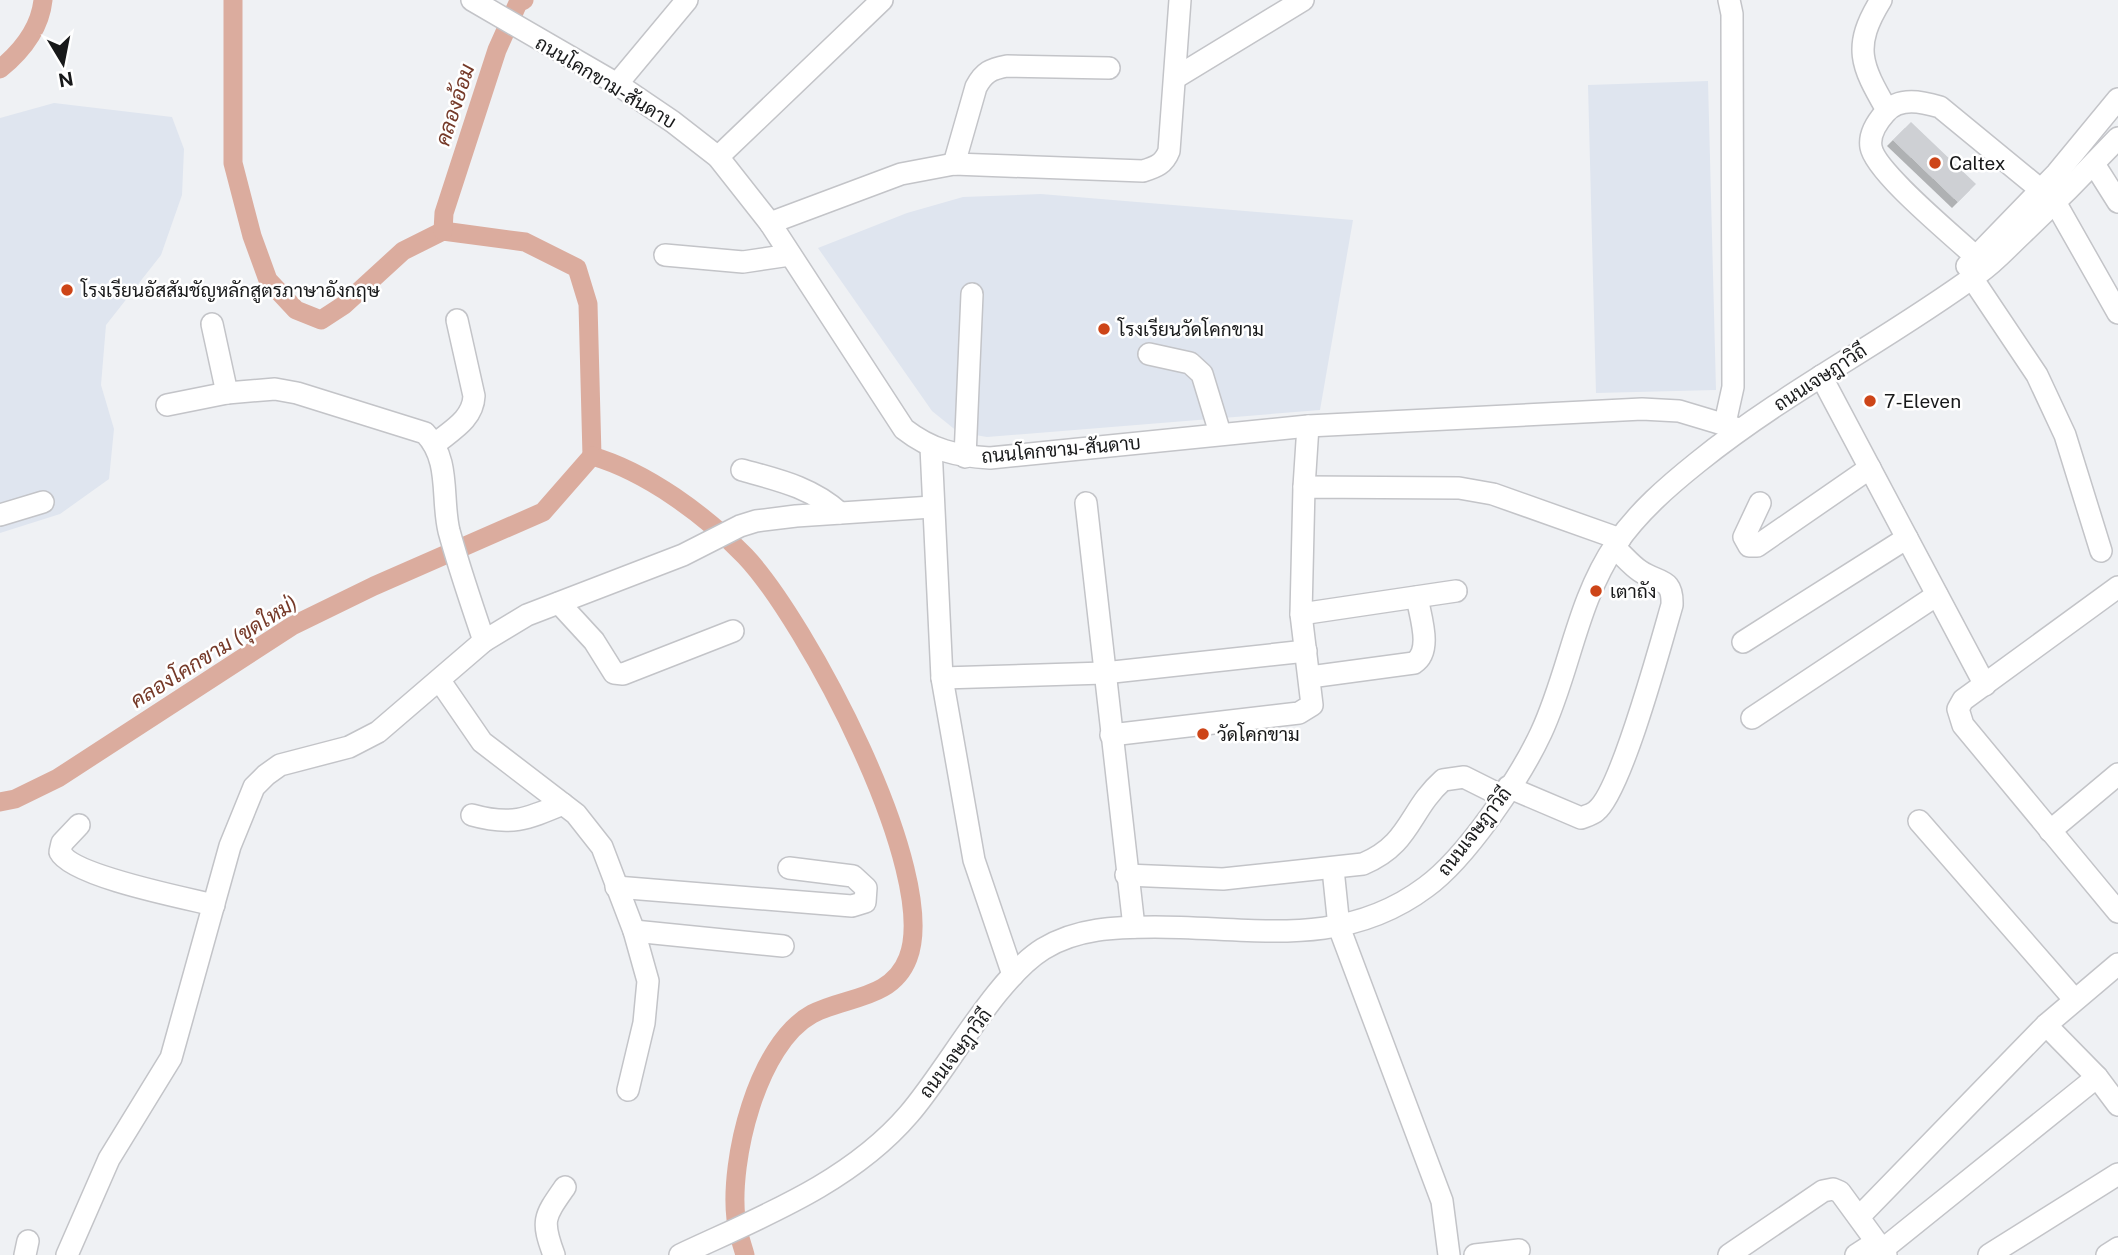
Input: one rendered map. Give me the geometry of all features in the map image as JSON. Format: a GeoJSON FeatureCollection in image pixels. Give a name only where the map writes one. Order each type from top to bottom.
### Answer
{"type":"FeatureCollection","features":[{"type":"Feature","properties":{"kind":"street","name":"ถนนโคกขาม-สันดาบ"},"geometry":{"type":"LineString","coordinates":[[472,0],[617,84],[718,157],[769,223],[904,429],[931,447],[965,457],[990,458],[1308,426],[1642,409],[1679,411],[1732,426]]}},
{"type":"Feature","properties":{"kind":"street"},"geometry":{"type":"LineString","coordinates":[[617,84],[687,0]]}},
{"type":"Feature","properties":{"kind":"street"},"geometry":{"type":"LineString","coordinates":[[718,157],[882,0]]}},
{"type":"Feature","properties":{"kind":"street"},"geometry":{"type":"LineString","coordinates":[[769,223],[901,174],[954,164],[1143,171],[1157,167],[1165,160],[1169,151],[1180,0]]}},
{"type":"Feature","properties":{"kind":"street"},"geometry":{"type":"LineString","coordinates":[[1175,78],[1303,0]]}},
{"type":"Feature","properties":{"kind":"street"},"geometry":{"type":"LineString","coordinates":[[1729,0],[1732,28],[1732,426]]}},
{"type":"Feature","properties":{"kind":"street"},"geometry":{"type":"LineString","coordinates":[[1881,0],[1870,18],[1861,46],[1865,72],[1887,110]]}},
{"type":"Feature","properties":{"kind":"street"},"geometry":{"type":"LineString","coordinates":[[954,164],[976,87],[982,76],[991,69],[1007,66],[1110,68]]}},
{"type":"Feature","properties":{"kind":"street","name":"ถนนเจษฎาวิถี"},"geometry":{"type":"LineString","coordinates":[[680,1255],[793,1202],[883,1142],[935,1081],[1013,975],[1038,952],[1063,937],[1088,931],[1134,927],[1275,933],[1339,927],[1394,907],[1429,886],[1458,856],[1505,792],[1543,730],[1584,605],[1617,543],[1662,492],[1732,426],[1821,376],[1972,278],[2048,196],[2118,99]]}},
{"type":"Feature","properties":{"kind":"street"},"geometry":{"type":"LineString","coordinates":[[1976,257],[1882,168],[1871,147],[1873,129],[1887,110],[1901,103],[1920,101],[1940,107],[2048,196],[2118,313]]}},
{"type":"Feature","properties":{"kind":"street","name":"ถนนเจษฎาวิถี"},"geometry":{"type":"LineString","coordinates":[[1917,314],[1976,257],[2048,196],[2094,163],[2118,138]]}},
{"type":"Feature","properties":{"kind":"street"},"geometry":{"type":"LineString","coordinates":[[2094,163],[2118,202]]}},
{"type":"Feature","properties":{"kind":"street"},"geometry":{"type":"LineString","coordinates":[[665,255],[744,262],[790,255]]}},
{"type":"Feature","properties":{"kind":"street"},"geometry":{"type":"LineString","coordinates":[[1972,278],[2037,374],[2065,435],[2101,551]]}},
{"type":"Feature","properties":{"kind":"street"},"geometry":{"type":"LineString","coordinates":[[965,457],[972,294]]}},
{"type":"Feature","properties":{"kind":"street"},"geometry":{"type":"LineString","coordinates":[[435,444],[468,417],[473,407],[474,396],[457,320]]}},
{"type":"Feature","properties":{"kind":"street"},"geometry":{"type":"LineString","coordinates":[[212,324],[227,393]]}},
{"type":"Feature","properties":{"kind":"street"},"geometry":{"type":"LineString","coordinates":[[1149,354],[1190,363],[1202,374],[1220,433]]}},
{"type":"Feature","properties":{"kind":"street"},"geometry":{"type":"LineString","coordinates":[[1821,376],[1985,685]]}},
{"type":"Feature","properties":{"kind":"street"},"geometry":{"type":"LineString","coordinates":[[167,405],[227,393],[275,389],[297,393],[425,433],[435,444],[441,458],[449,528],[484,641]]}},
{"type":"Feature","properties":{"kind":"street"},"geometry":{"type":"LineString","coordinates":[[1111,735],[1307,710],[1313,699],[1301,614],[1308,426]]}},
{"type":"Feature","properties":{"kind":"street"},"geometry":{"type":"LineString","coordinates":[[931,447],[942,678],[974,860],[1013,975]]}},
{"type":"Feature","properties":{"kind":"street"},"geometry":{"type":"LineString","coordinates":[[1760,503],[1744,537],[1749,546],[1757,546],[1771,537],[1870,468]]}},
{"type":"Feature","properties":{"kind":"street"},"geometry":{"type":"LineString","coordinates":[[742,470],[793,484],[821,497],[839,513]]}},
{"type":"Feature","properties":{"kind":"street"},"geometry":{"type":"LineString","coordinates":[[1126,875],[1223,879],[1363,864],[1383,856],[1398,842],[1443,780],[1464,777],[1581,818],[1597,811],[1611,789],[1636,723],[1672,606],[1673,592],[1669,584],[1641,572],[1617,543],[1493,494],[1459,488],[1304,487]]}},
{"type":"Feature","properties":{"kind":"street"},"geometry":{"type":"LineString","coordinates":[[0,515],[43,502]]}},
{"type":"Feature","properties":{"kind":"street"},"geometry":{"type":"LineString","coordinates":[[1086,503],[1134,927]]}},
{"type":"Feature","properties":{"kind":"street"},"geometry":{"type":"LineString","coordinates":[[67,1255],[109,1159],[171,1058],[230,846],[254,787],[280,765],[349,747],[378,732],[484,641],[527,615],[683,555],[740,526],[756,520],[932,507]]}},
{"type":"Feature","properties":{"kind":"street"},"geometry":{"type":"LineString","coordinates":[[1743,642],[1907,538]]}},
{"type":"Feature","properties":{"kind":"street"},"geometry":{"type":"LineString","coordinates":[[2118,587],[1963,699],[1958,709],[1963,725],[2118,912]]}},
{"type":"Feature","properties":{"kind":"street"},"geometry":{"type":"LineString","coordinates":[[1301,614],[1456,592]]}},
{"type":"Feature","properties":{"kind":"street"},"geometry":{"type":"LineString","coordinates":[[1752,718],[1937,595]]}},
{"type":"Feature","properties":{"kind":"street"},"geometry":{"type":"LineString","coordinates":[[1310,677],[1414,663],[1419,660],[1424,648],[1417,597]]}},
{"type":"Feature","properties":{"kind":"street"},"geometry":{"type":"LineString","coordinates":[[559,603],[594,641],[614,673],[623,674],[733,631]]}},
{"type":"Feature","properties":{"kind":"street"},"geometry":{"type":"LineString","coordinates":[[942,678],[1104,673],[1306,651]]}},
{"type":"Feature","properties":{"kind":"street"},"geometry":{"type":"LineString","coordinates":[[440,681],[482,742],[563,804],[593,833],[634,931],[649,996],[628,1090]]}},
{"type":"Feature","properties":{"kind":"street"},"geometry":{"type":"LineString","coordinates":[[2050,831],[2118,774]]}},
{"type":"Feature","properties":{"kind":"street"},"geometry":{"type":"LineString","coordinates":[[472,815],[497,822],[512,822],[563,804]]}},
{"type":"Feature","properties":{"kind":"street"},"geometry":{"type":"LineString","coordinates":[[1919,821],[2074,999]]}},
{"type":"Feature","properties":{"kind":"street"},"geometry":{"type":"LineString","coordinates":[[79,825],[62,843],[60,852],[72,864],[112,879],[214,905]]}},
{"type":"Feature","properties":{"kind":"street"},"geometry":{"type":"LineString","coordinates":[[616,887],[852,906],[865,902],[866,888],[853,876],[789,868]]}},
{"type":"Feature","properties":{"kind":"street"},"geometry":{"type":"LineString","coordinates":[[1333,869],[1339,927],[1443,1201],[1449,1255]]}},
{"type":"Feature","properties":{"kind":"street"},"geometry":{"type":"LineString","coordinates":[[634,931],[783,946]]}},
{"type":"Feature","properties":{"kind":"street"},"geometry":{"type":"LineString","coordinates":[[1858,1217],[2046,1025],[2118,964]]}},
{"type":"Feature","properties":{"kind":"street"},"geometry":{"type":"LineString","coordinates":[[2046,1025],[2097,1077],[2118,1105]]}},
{"type":"Feature","properties":{"kind":"street"},"geometry":{"type":"LineString","coordinates":[[1856,1255],[1881,1249],[2097,1077]]}},
{"type":"Feature","properties":{"kind":"street"},"geometry":{"type":"LineString","coordinates":[[1989,1255],[2118,1174]]}},
{"type":"Feature","properties":{"kind":"street"},"geometry":{"type":"LineString","coordinates":[[554,1255],[544,1229],[544,1220],[565,1187]]}},
{"type":"Feature","properties":{"kind":"street"},"geometry":{"type":"LineString","coordinates":[[1729,1255],[1823,1191],[1833,1189],[1840,1192],[1881,1249]]}},
{"type":"Feature","properties":{"kind":"street"},"geometry":{"type":"LineString","coordinates":[[2107,1255],[2118,1248]]}},
{"type":"Feature","properties":{"kind":"street"},"geometry":{"type":"LineString","coordinates":[[1475,1255],[1519,1250]]}},
{"type":"Feature","properties":{"kind":"shaded area"},"geometry":{"type":"Polygon","coordinates":[[[1708,81],[1716,390],[1596,393],[1588,85],[1708,81]]]}},
{"type":"Feature","properties":{"kind":"shaded area","name":"โรงเรียนอัสสัมชัญหลักสูตรภาษาอังกฤษ"},"geometry":{"type":"Polygon","coordinates":[[[54,103],[172,117],[184,149],[182,195],[161,255],[106,325],[101,385],[114,429],[109,479],[60,514],[0,533],[0,118],[54,103]]]}},
{"type":"Feature","properties":{"kind":"shaded area","name":"โรงเรียนวัดโคกขาม"},"geometry":{"type":"Polygon","coordinates":[[[1041,194],[1353,220],[1320,410],[987,437],[958,432],[932,411],[818,248],[907,213],[963,197],[1041,194]]]}},
{"type":"Feature","properties":{"kind":"building"},"geometry":{"type":"Polygon","coordinates":[[[1911,122],[1976,184],[1958,202],[1893,140],[1911,122]]]}},
{"type":"Feature","properties":{"kind":"waterway"},"geometry":{"type":"LineString","coordinates":[[0,69],[29,39],[43,0]]}},
{"type":"Feature","properties":{"kind":"waterway"},"geometry":{"type":"LineString","coordinates":[[233,0],[233,163],[252,236],[268,280],[296,310],[321,320],[344,305],[403,251],[443,231],[525,242],[577,268],[588,304],[592,456]]}},
{"type":"Feature","properties":{"kind":"waterway","name":"คลองอ้อม"},"geometry":{"type":"LineString","coordinates":[[443,231],[444,213],[497,50],[518,3],[524,0]]}},
{"type":"Feature","properties":{"kind":"waterway"},"geometry":{"type":"LineString","coordinates":[[592,456],[613,463],[654,484],[694,511],[745,556],[771,588],[832,688],[887,810],[905,868],[913,919],[908,958],[901,972],[880,989],[812,1014],[793,1029],[776,1051],[762,1077],[742,1137],[737,1167],[736,1219],[745,1255]]}},
{"type":"Feature","properties":{"kind":"waterway","name":"คลองโคกขาม (ขุดใหม่)"},"geometry":{"type":"LineString","coordinates":[[0,802],[15,799],[58,778],[292,626],[374,586],[543,512],[592,456]]}},
{"type":"Feature","properties":{"kind":"place","name":"Caltex"},"geometry":{"type":"Point","coordinates":[1935,163]}},
{"type":"Feature","properties":{"kind":"place","name":"โรงเรียนอัสสัมชัญหลักสูตรภาษาอังกฤษ"},"geometry":{"type":"Point","coordinates":[67,290]}},
{"type":"Feature","properties":{"kind":"place","name":"โรงเรียนวัดโคกขาม"},"geometry":{"type":"Point","coordinates":[1104,329]}},
{"type":"Feature","properties":{"kind":"place","name":"7-Eleven"},"geometry":{"type":"Point","coordinates":[1870,401]}},
{"type":"Feature","properties":{"kind":"place","name":"เตาถัง"},"geometry":{"type":"Point","coordinates":[1596,591]}},
{"type":"Feature","properties":{"kind":"place","name":"วัดโคกขาม"},"geometry":{"type":"Point","coordinates":[1203,734]}}]}
